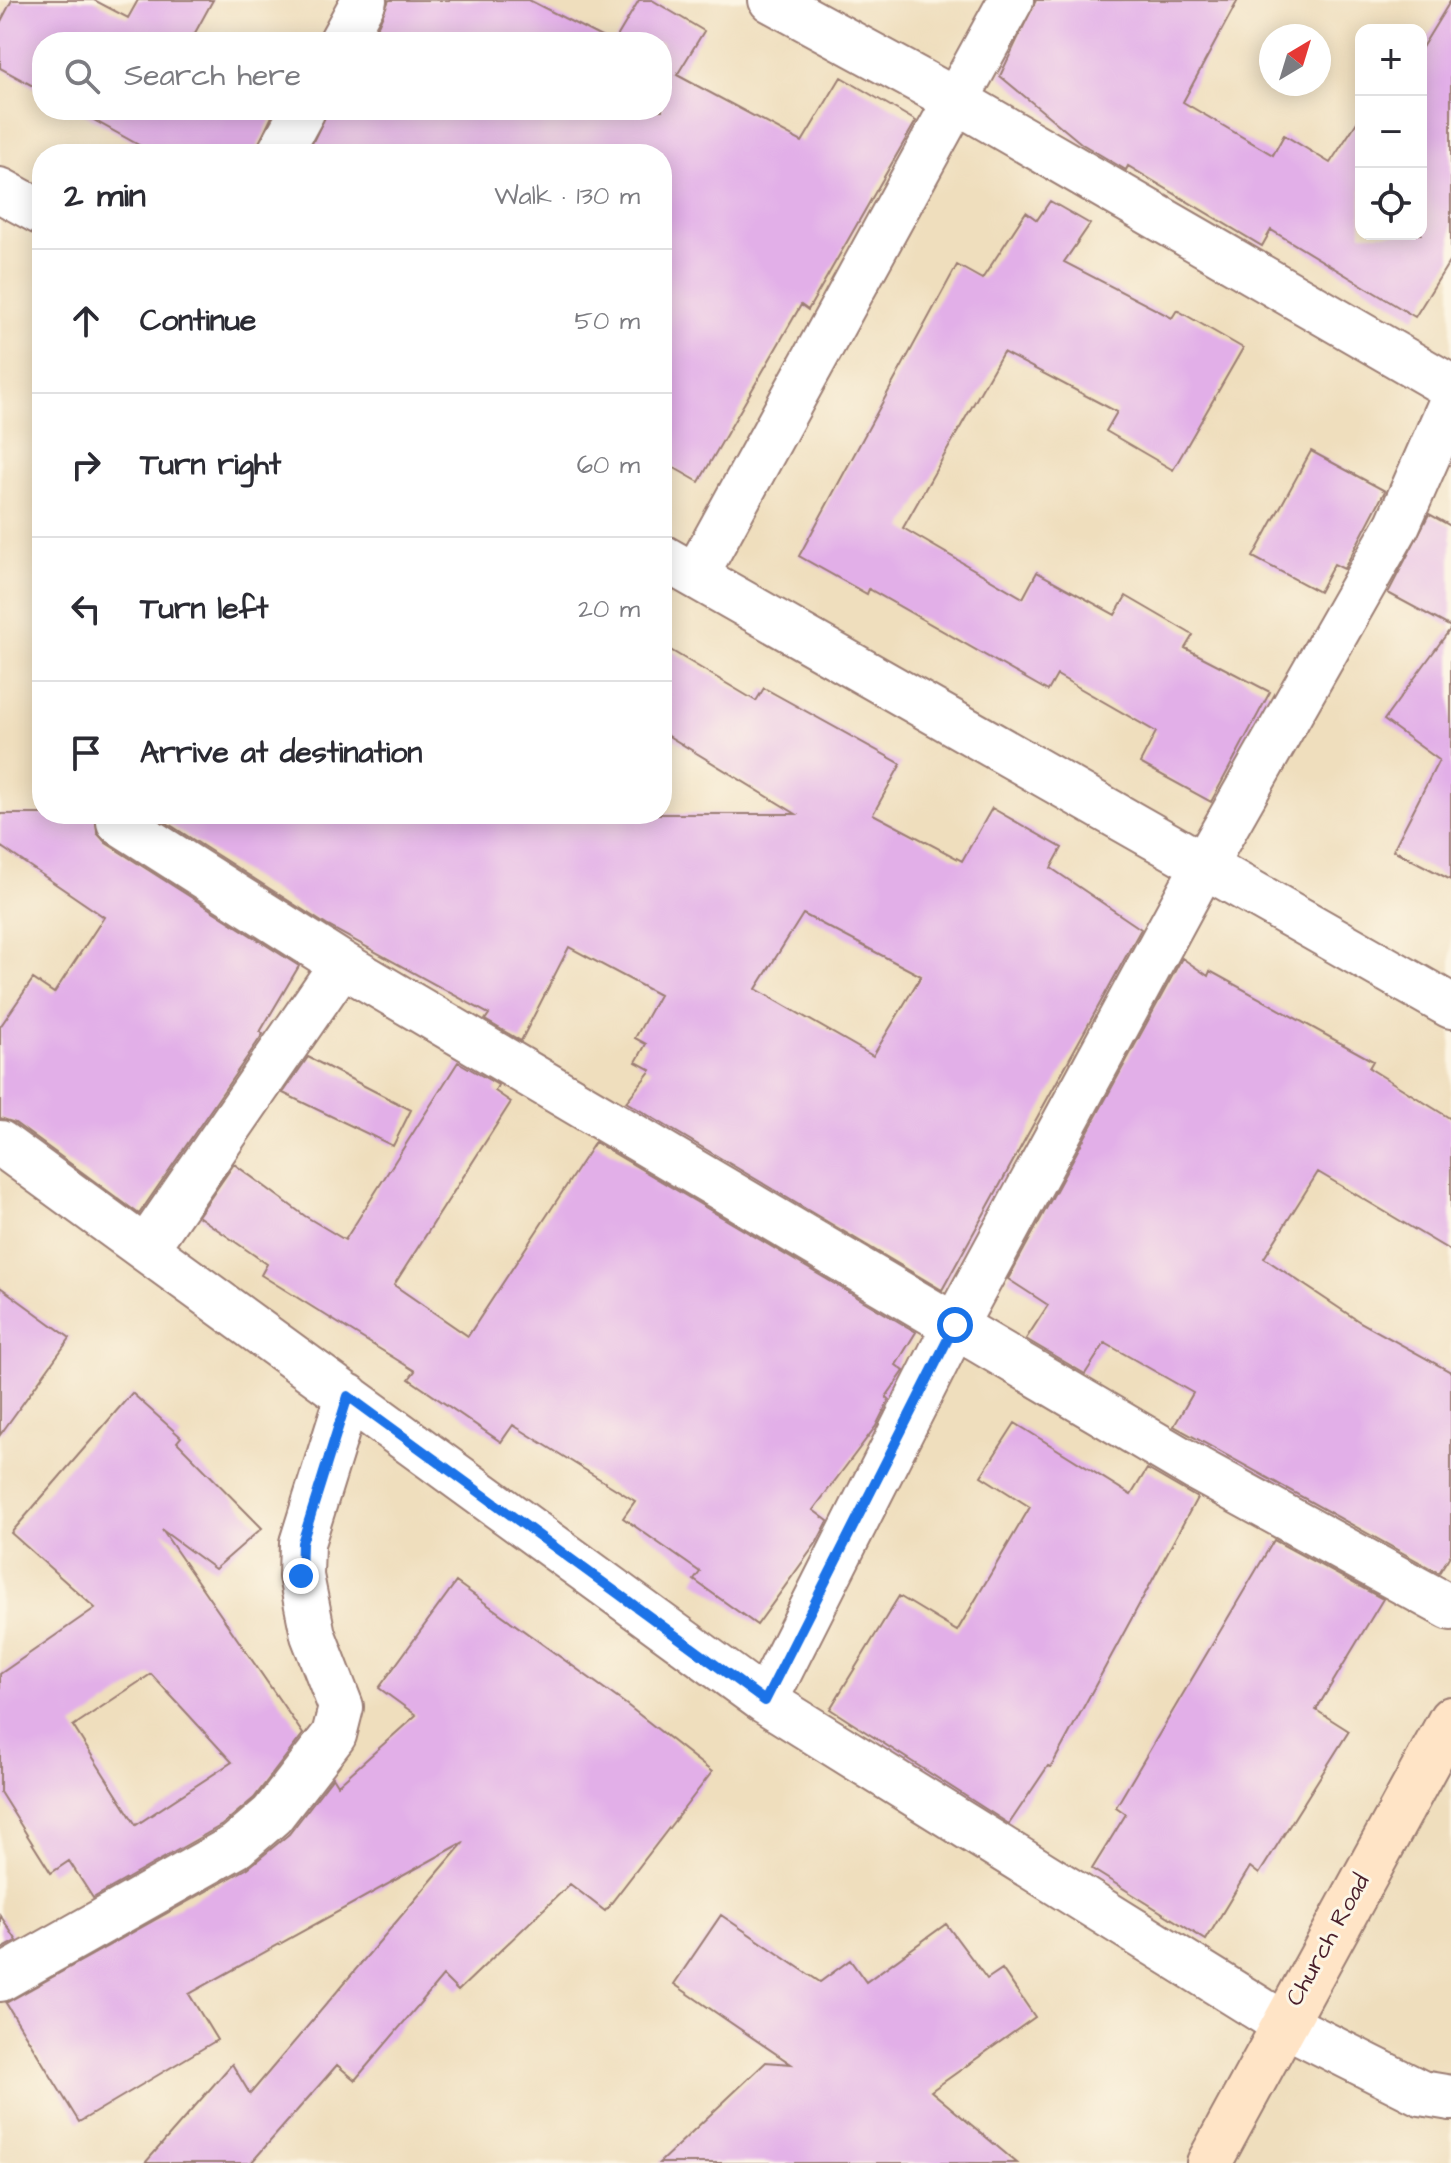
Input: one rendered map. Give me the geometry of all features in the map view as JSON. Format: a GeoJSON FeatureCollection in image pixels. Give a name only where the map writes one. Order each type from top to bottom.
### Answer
{"type":"FeatureCollection","features":[{"type":"Feature","properties":{"kind":"street"},"geometry":{"type":"LineString","coordinates":[[346,32],[364,0]]}},
{"type":"Feature","properties":{"kind":"street"},"geometry":{"type":"LineString","coordinates":[[771,0],[957,101],[1451,387]]}},
{"type":"Feature","properties":{"kind":"street"},"geometry":{"type":"LineString","coordinates":[[1011,0],[957,101],[679,566],[1451,1006]]}},
{"type":"Feature","properties":{"kind":"street"},"geometry":{"type":"LineString","coordinates":[[284,144],[298,120]]}},
{"type":"Feature","properties":{"kind":"street"},"geometry":{"type":"LineString","coordinates":[[0,190],[32,208]]}},
{"type":"Feature","properties":{"kind":"street"},"geometry":{"type":"LineString","coordinates":[[765,1701],[955,1325],[1203,867],[1386,547],[1451,403]]}},
{"type":"Feature","properties":{"kind":"street"},"geometry":{"type":"LineString","coordinates":[[122,824],[342,964],[1197,1469],[1451,1608]]}},
{"type":"Feature","properties":{"kind":"street"},"geometry":{"type":"LineString","coordinates":[[146,1248],[342,964]]}},
{"type":"Feature","properties":{"kind":"street"},"geometry":{"type":"LineString","coordinates":[[0,1143],[765,1701],[1282,2023],[1421,2093],[1451,2098]]}},
{"type":"Feature","properties":{"kind":"street"},"geometry":{"type":"LineString","coordinates":[[0,1979],[236,1846],[272,1815],[334,1735],[341,1707],[313,1635],[301,1576],[302,1543],[348,1396]]}},
{"type":"Feature","properties":{"kind":"street","name":"Church Road"},"geometry":{"type":"LineString","coordinates":[[1209,2163],[1282,2023],[1451,1719]]}},
{"type":"Feature","properties":{"kind":"building"},"geometry":{"type":"Polygon","coordinates":[[[12,0],[94,0],[128,18],[138,0],[213,0],[195,32],[32,32],[32,86],[0,68],[0,23],[12,0]]]}},
{"type":"Feature","properties":{"kind":"building"},"geometry":{"type":"Polygon","coordinates":[[[389,0],[529,0],[591,32],[384,32],[377,28],[389,0]]]}},
{"type":"Feature","properties":{"kind":"building"},"geometry":{"type":"Polygon","coordinates":[[[639,0],[652,0],[704,31],[677,75],[802,142],[841,77],[916,121],[808,310],[801,305],[699,482],[672,467],[672,144],[312,144],[323,120],[672,120],[672,32],[620,32],[639,0]]]}},
{"type":"Feature","properties":{"kind":"building"},"geometry":{"type":"Polygon","coordinates":[[[1036,0],[1238,0],[1183,102],[1273,155],[1284,135],[1330,163],[1355,125],[1355,240],[1427,240],[1427,39],[1451,0],[1451,259],[1415,317],[1271,230],[1262,246],[1128,166],[1126,170],[1082,144],[1000,76],[1036,0]]]}},
{"type":"Feature","properties":{"kind":"building"},"geometry":{"type":"Polygon","coordinates":[[[94,120],[270,120],[259,144],[137,144],[94,120]]]}},
{"type":"Feature","properties":{"kind":"building"},"geometry":{"type":"Polygon","coordinates":[[[1050,201],[1090,224],[1064,262],[1172,318],[1177,310],[1243,348],[1173,470],[1106,431],[1117,412],[1003,352],[903,528],[1023,598],[1037,572],[1115,615],[1126,596],[1193,635],[1185,648],[1270,692],[1211,802],[1140,763],[1156,732],[1057,675],[1048,691],[869,589],[867,594],[799,556],[957,265],[982,279],[1026,212],[1037,220],[1050,201]]]}},
{"type":"Feature","properties":{"kind":"building"},"geometry":{"type":"Polygon","coordinates":[[[1311,451],[1385,491],[1344,569],[1334,564],[1319,592],[1253,557],[1311,451]]]}},
{"type":"Feature","properties":{"kind":"building"},"geometry":{"type":"Polygon","coordinates":[[[1429,514],[1451,526],[1451,627],[1388,593],[1429,514]]]}},
{"type":"Feature","properties":{"kind":"building"},"geometry":{"type":"Polygon","coordinates":[[[1451,628],[1451,880],[1393,850],[1439,760],[1384,720],[1451,628]]]}},
{"type":"Feature","properties":{"kind":"building"},"geometry":{"type":"Polygon","coordinates":[[[672,651],[756,701],[764,688],[901,764],[873,814],[962,861],[992,808],[1062,848],[1051,868],[1141,929],[942,1290],[626,1102],[651,1070],[636,1062],[646,1044],[635,1038],[659,995],[569,947],[521,1041],[485,1020],[489,1014],[328,926],[169,824],[672,824],[672,814],[796,814],[672,738],[672,651]],[[803,914],[756,989],[873,1056],[921,976],[803,914]]]}},
{"type":"Feature","properties":{"kind":"building"},"geometry":{"type":"Polygon","coordinates":[[[0,814],[32,814],[32,824],[97,824],[97,833],[106,843],[299,966],[260,1032],[263,1034],[139,1214],[15,1123],[0,1118],[0,1027],[33,979],[54,993],[104,917],[0,846],[0,814]]]}},
{"type":"Feature","properties":{"kind":"building"},"geometry":{"type":"Polygon","coordinates":[[[1182,958],[1208,976],[1210,971],[1373,1061],[1369,1068],[1451,1119],[1451,1251],[1318,1172],[1264,1258],[1360,1322],[1451,1372],[1451,1554],[1439,1573],[1174,1426],[1193,1393],[1105,1343],[1085,1374],[1026,1339],[1048,1305],[1008,1279],[1182,958]]]}},
{"type":"Feature","properties":{"kind":"building"},"geometry":{"type":"Polygon","coordinates":[[[308,1057],[411,1110],[393,1146],[283,1093],[308,1057]]]}},
{"type":"Feature","properties":{"kind":"building"},"geometry":{"type":"Polygon","coordinates":[[[458,1062],[498,1085],[495,1091],[511,1102],[394,1285],[468,1336],[595,1142],[916,1332],[896,1365],[904,1371],[886,1397],[889,1400],[876,1426],[813,1510],[828,1521],[817,1542],[757,1625],[694,1580],[700,1572],[623,1518],[635,1501],[513,1425],[501,1442],[409,1379],[415,1371],[261,1275],[267,1264],[198,1216],[234,1164],[305,1216],[345,1240],[458,1062]]]}},
{"type":"Feature","properties":{"kind":"building"},"geometry":{"type":"Polygon","coordinates":[[[0,1287],[70,1338],[0,1435],[0,1287]]]}},
{"type":"Feature","properties":{"kind":"building"},"geometry":{"type":"Polygon","coordinates":[[[132,1393],[181,1437],[177,1442],[262,1528],[215,1569],[162,1530],[303,1734],[254,1798],[222,1825],[93,1898],[69,1861],[51,1873],[0,1792],[0,1674],[95,1608],[11,1533],[132,1393]],[[151,1674],[73,1726],[136,1825],[232,1762],[151,1674]]]}},
{"type":"Feature","properties":{"kind":"building"},"geometry":{"type":"Polygon","coordinates":[[[1015,1423],[1131,1495],[1147,1469],[1197,1498],[1051,1767],[1048,1766],[1009,1824],[830,1709],[899,1596],[957,1631],[1030,1507],[981,1476],[1015,1423]]]}},
{"type":"Feature","properties":{"kind":"building"},"geometry":{"type":"Polygon","coordinates":[[[1274,1540],[1383,1599],[1316,1710],[1349,1731],[1259,1874],[1250,1867],[1206,1940],[1092,1869],[1126,1814],[1116,1807],[1274,1540]]]}},
{"type":"Feature","properties":{"kind":"building"},"geometry":{"type":"Polygon","coordinates":[[[456,1582],[627,1705],[712,1772],[605,1911],[570,1884],[458,1991],[443,1976],[355,2080],[337,2065],[251,2163],[145,2163],[232,2064],[250,2094],[464,1842],[189,1994],[217,2040],[79,2122],[6,2003],[248,1868],[289,1834],[333,1777],[338,1785],[416,1715],[379,1688],[456,1582]]]}},
{"type":"Feature","properties":{"kind":"building"},"geometry":{"type":"Polygon","coordinates":[[[0,1915],[17,1941],[0,1950],[0,1915]]]}},
{"type":"Feature","properties":{"kind":"building"},"geometry":{"type":"Polygon","coordinates":[[[721,1915],[820,1982],[850,1960],[866,1982],[946,1924],[987,1979],[1002,1969],[1035,2017],[931,2091],[1017,2163],[659,2163],[766,2062],[791,2064],[674,1984],[721,1915]]]}},
{"type":"Feature","properties":{"kind":"route"},"geometry":{"type":"LineString","coordinates":[[301,1576],[302,1543],[348,1396],[765,1701],[955,1325]]}}]}
